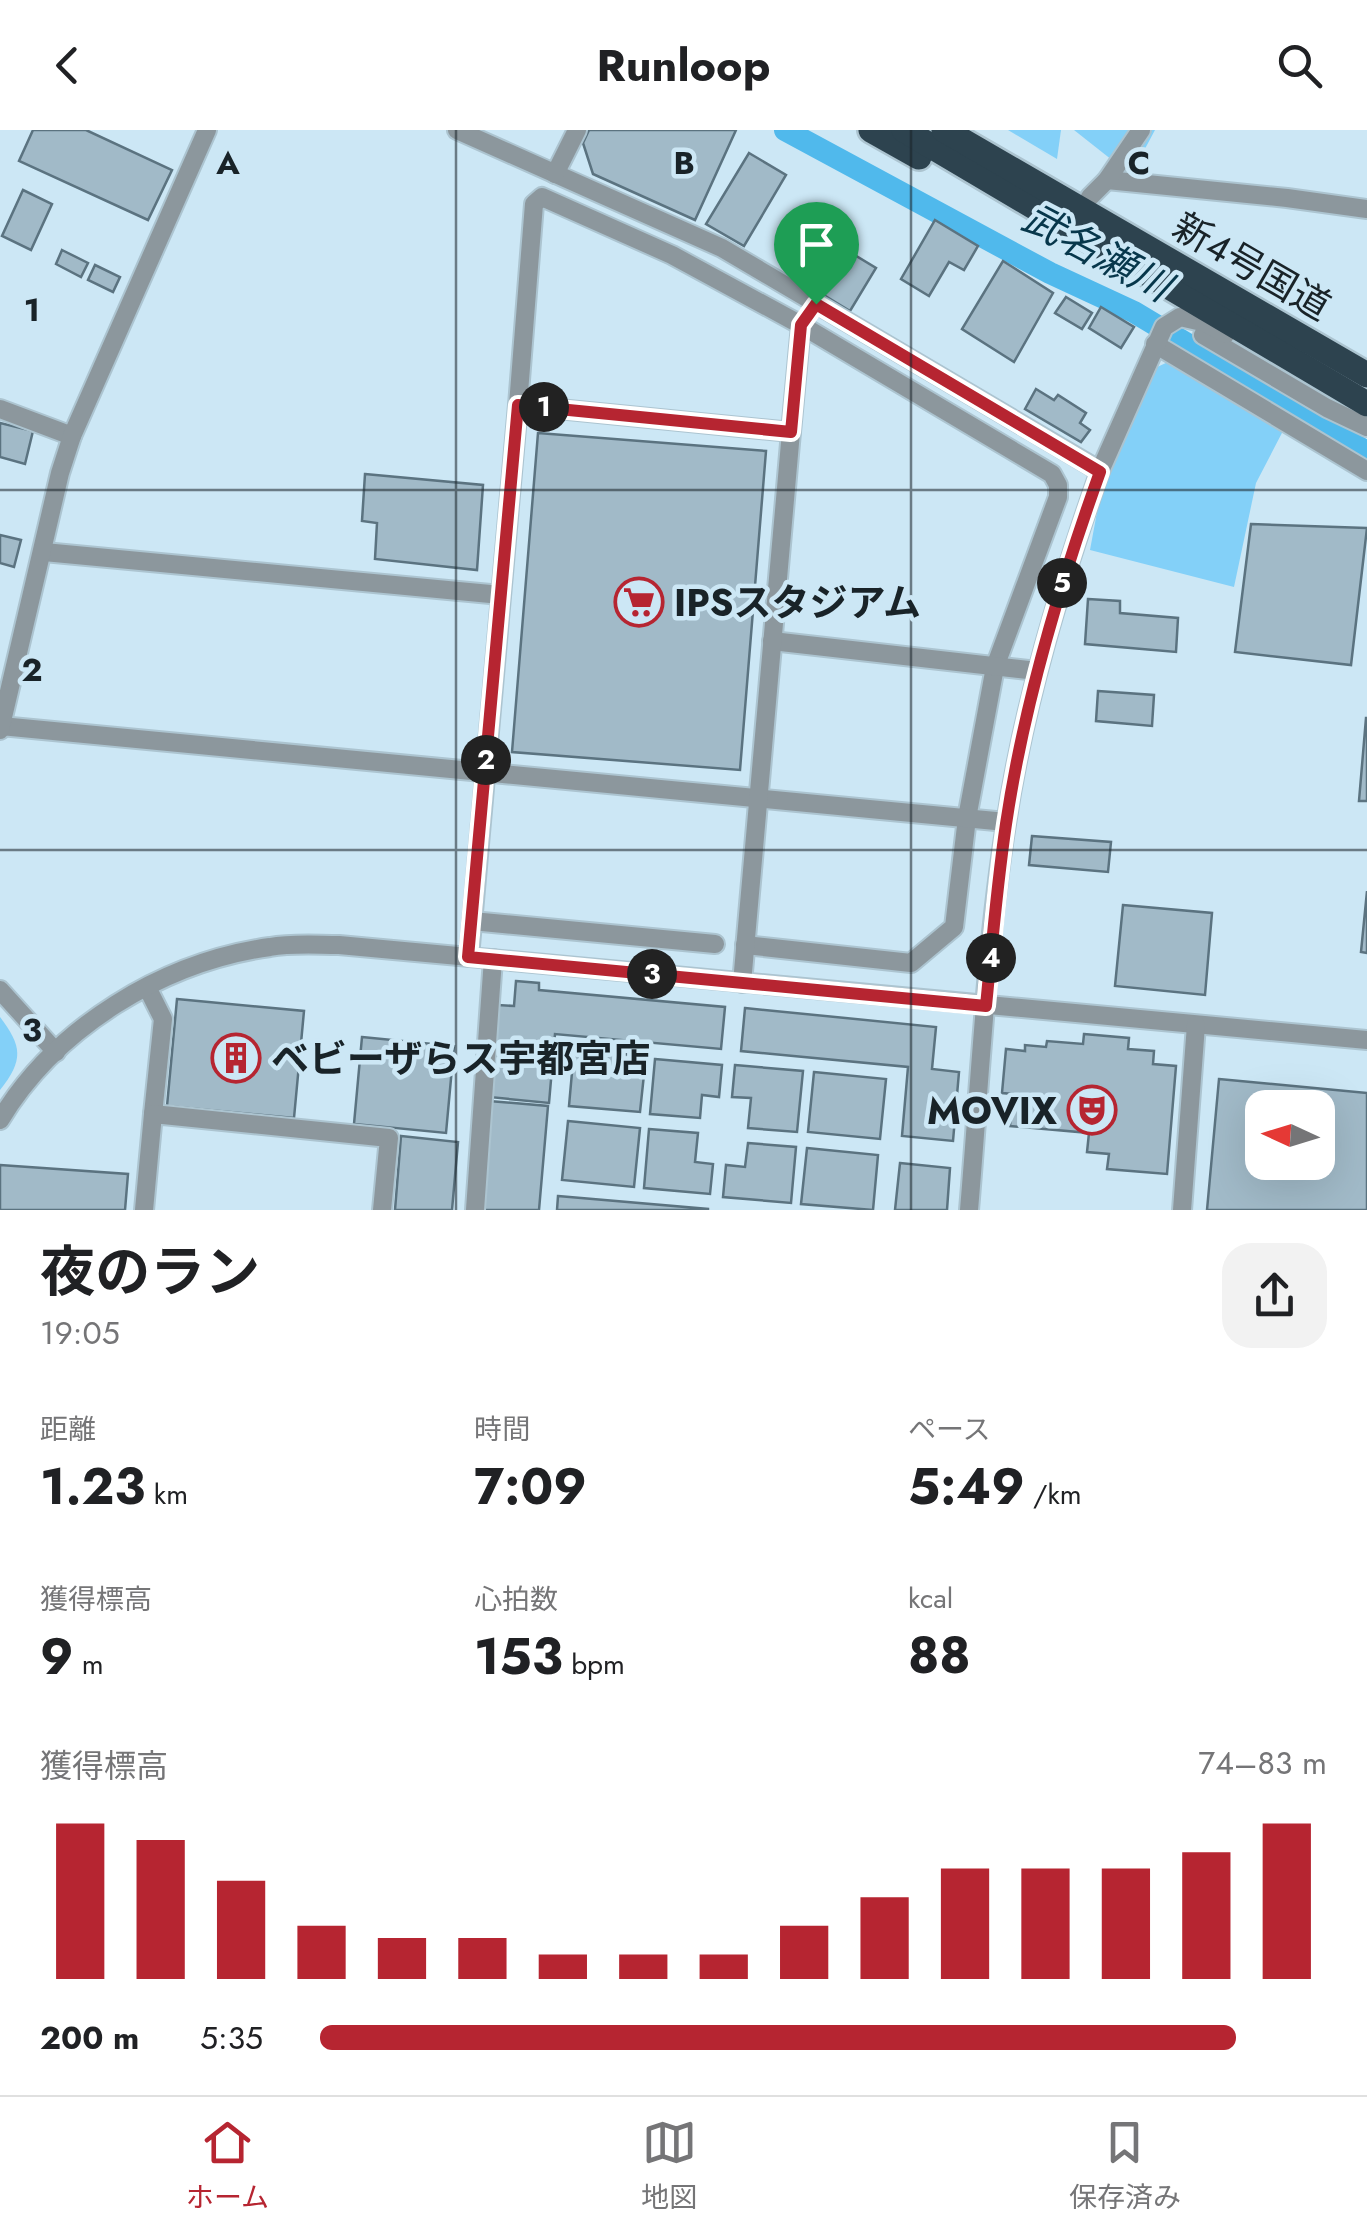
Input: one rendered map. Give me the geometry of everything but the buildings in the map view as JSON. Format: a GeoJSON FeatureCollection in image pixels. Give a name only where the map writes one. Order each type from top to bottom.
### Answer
{"type":"FeatureCollection","features":[{"type":"Feature","properties":{"kind":"highway"},"geometry":{"type":"LineString","coordinates":[[871,130],[1018,212],[1126,248]]}},
{"type":"Feature","properties":{"kind":"highway","name":"新4号国道"},"geometry":{"type":"LineString","coordinates":[[904,130],[1367,375]]}},
{"type":"Feature","properties":{"kind":"highway","name":"新4号国道"},"geometry":{"type":"LineString","coordinates":[[944,130],[1287,357],[1367,404]]}},
{"type":"Feature","properties":{"kind":"highway"},"geometry":{"type":"LineString","coordinates":[[976,130],[1098,188],[1126,248]]}},
{"type":"Feature","properties":{"kind":"street"},"geometry":{"type":"LineString","coordinates":[[208,130],[72,436],[1,728],[1006,822]]}},
{"type":"Feature","properties":{"kind":"street"},"geometry":{"type":"LineString","coordinates":[[457,130],[722,248],[1100,472]]}},
{"type":"Feature","properties":{"kind":"street"},"geometry":{"type":"LineString","coordinates":[[555,174],[576,130]]}},
{"type":"Feature","properties":{"kind":"street"},"geometry":{"type":"LineString","coordinates":[[1098,188],[1141,130]]}},
{"type":"Feature","properties":{"kind":"street"},"geometry":{"type":"LineString","coordinates":[[1098,188],[1287,198],[1367,209]]}},
{"type":"Feature","properties":{"kind":"street"},"geometry":{"type":"LineString","coordinates":[[468,957],[534,204],[542,196],[672,255],[801,325],[1052,474],[1058,486],[1058,497],[995,667],[967,818],[954,927],[911,963],[745,945]]}},
{"type":"Feature","properties":{"kind":"street"},"geometry":{"type":"LineString","coordinates":[[742,982],[801,325],[816,304]]}},
{"type":"Feature","properties":{"kind":"street"},"geometry":{"type":"LineString","coordinates":[[969,1210],[1006,822],[1056,599],[1100,472],[1155,344],[1164,327],[1180,317],[1206,324],[1247,346],[1287,357]]}},
{"type":"Feature","properties":{"kind":"street"},"geometry":{"type":"LineString","coordinates":[[1190,328],[1367,427]]}},
{"type":"Feature","properties":{"kind":"street"},"geometry":{"type":"LineString","coordinates":[[1155,344],[1367,471]]}},
{"type":"Feature","properties":{"kind":"street"},"geometry":{"type":"LineString","coordinates":[[518,405],[791,432]]}},
{"type":"Feature","properties":{"kind":"street"},"geometry":{"type":"LineString","coordinates":[[0,410],[72,436]]}},
{"type":"Feature","properties":{"kind":"street"},"geometry":{"type":"LineString","coordinates":[[44,552],[501,595]]}},
{"type":"Feature","properties":{"kind":"street"},"geometry":{"type":"LineString","coordinates":[[772,642],[1038,671]]}},
{"type":"Feature","properties":{"kind":"street"},"geometry":{"type":"LineString","coordinates":[[472,921],[715,944]]}},
{"type":"Feature","properties":{"kind":"street"},"geometry":{"type":"LineString","coordinates":[[0,1120],[56,1052],[104,1012],[146,987],[218,958],[271,946],[339,944],[1367,1040]]}},
{"type":"Feature","properties":{"kind":"street"},"geometry":{"type":"LineString","coordinates":[[475,1210],[493,959]]}},
{"type":"Feature","properties":{"kind":"street"},"geometry":{"type":"LineString","coordinates":[[144,1210],[164,1020],[146,987]]}},
{"type":"Feature","properties":{"kind":"street"},"geometry":{"type":"LineString","coordinates":[[0,990],[56,1052]]}},
{"type":"Feature","properties":{"kind":"street"},"geometry":{"type":"LineString","coordinates":[[1182,1210],[1196,1025]]}},
{"type":"Feature","properties":{"kind":"street"},"geometry":{"type":"LineString","coordinates":[[152,1114],[389,1138],[382,1210]]}},
{"type":"Feature","properties":{"kind":"shaded area"},"geometry":{"type":"Polygon","coordinates":[[[1008,130],[1061,130],[1057,159],[1008,130]]]}},
{"type":"Feature","properties":{"kind":"shaded area"},"geometry":{"type":"Polygon","coordinates":[[[1074,130],[1155,130],[1131,175],[1074,130]]]}},
{"type":"Feature","properties":{"kind":"shaded area"},"geometry":{"type":"Polygon","coordinates":[[[1170,361],[1284,429],[1256,483],[1234,587],[1090,550],[1100,496],[1153,369],[1170,361]]]}},
{"type":"Feature","properties":{"kind":"shaded area"},"geometry":{"type":"Polygon","coordinates":[[[0,1017],[13,1036],[17,1053],[13,1070],[0,1090],[0,1017]]]}},
{"type":"Feature","properties":{"kind":"waterway","name":"武名瀬川"},"geometry":{"type":"LineString","coordinates":[[785,130],[1050,273],[1134,312],[1367,452]]}},
{"type":"Feature","properties":{"kind":"place","name":"IPSスタジアム"},"geometry":{"type":"Point","coordinates":[639,602]}},
{"type":"Feature","properties":{"kind":"place","name":"ベビーザらス宇都宮店"},"geometry":{"type":"Point","coordinates":[236,1058]}},
{"type":"Feature","properties":{"kind":"place","name":"MOVIX"},"geometry":{"type":"Point","coordinates":[1092,1110]}},
{"type":"Feature","properties":{"kind":"route"},"geometry":{"type":"LineString","coordinates":[[816,304],[1100,472],[1056,599],[1028,714],[1006,822],[986,1006],[468,957],[518,405],[791,432],[801,325],[816,304]]}}]}
